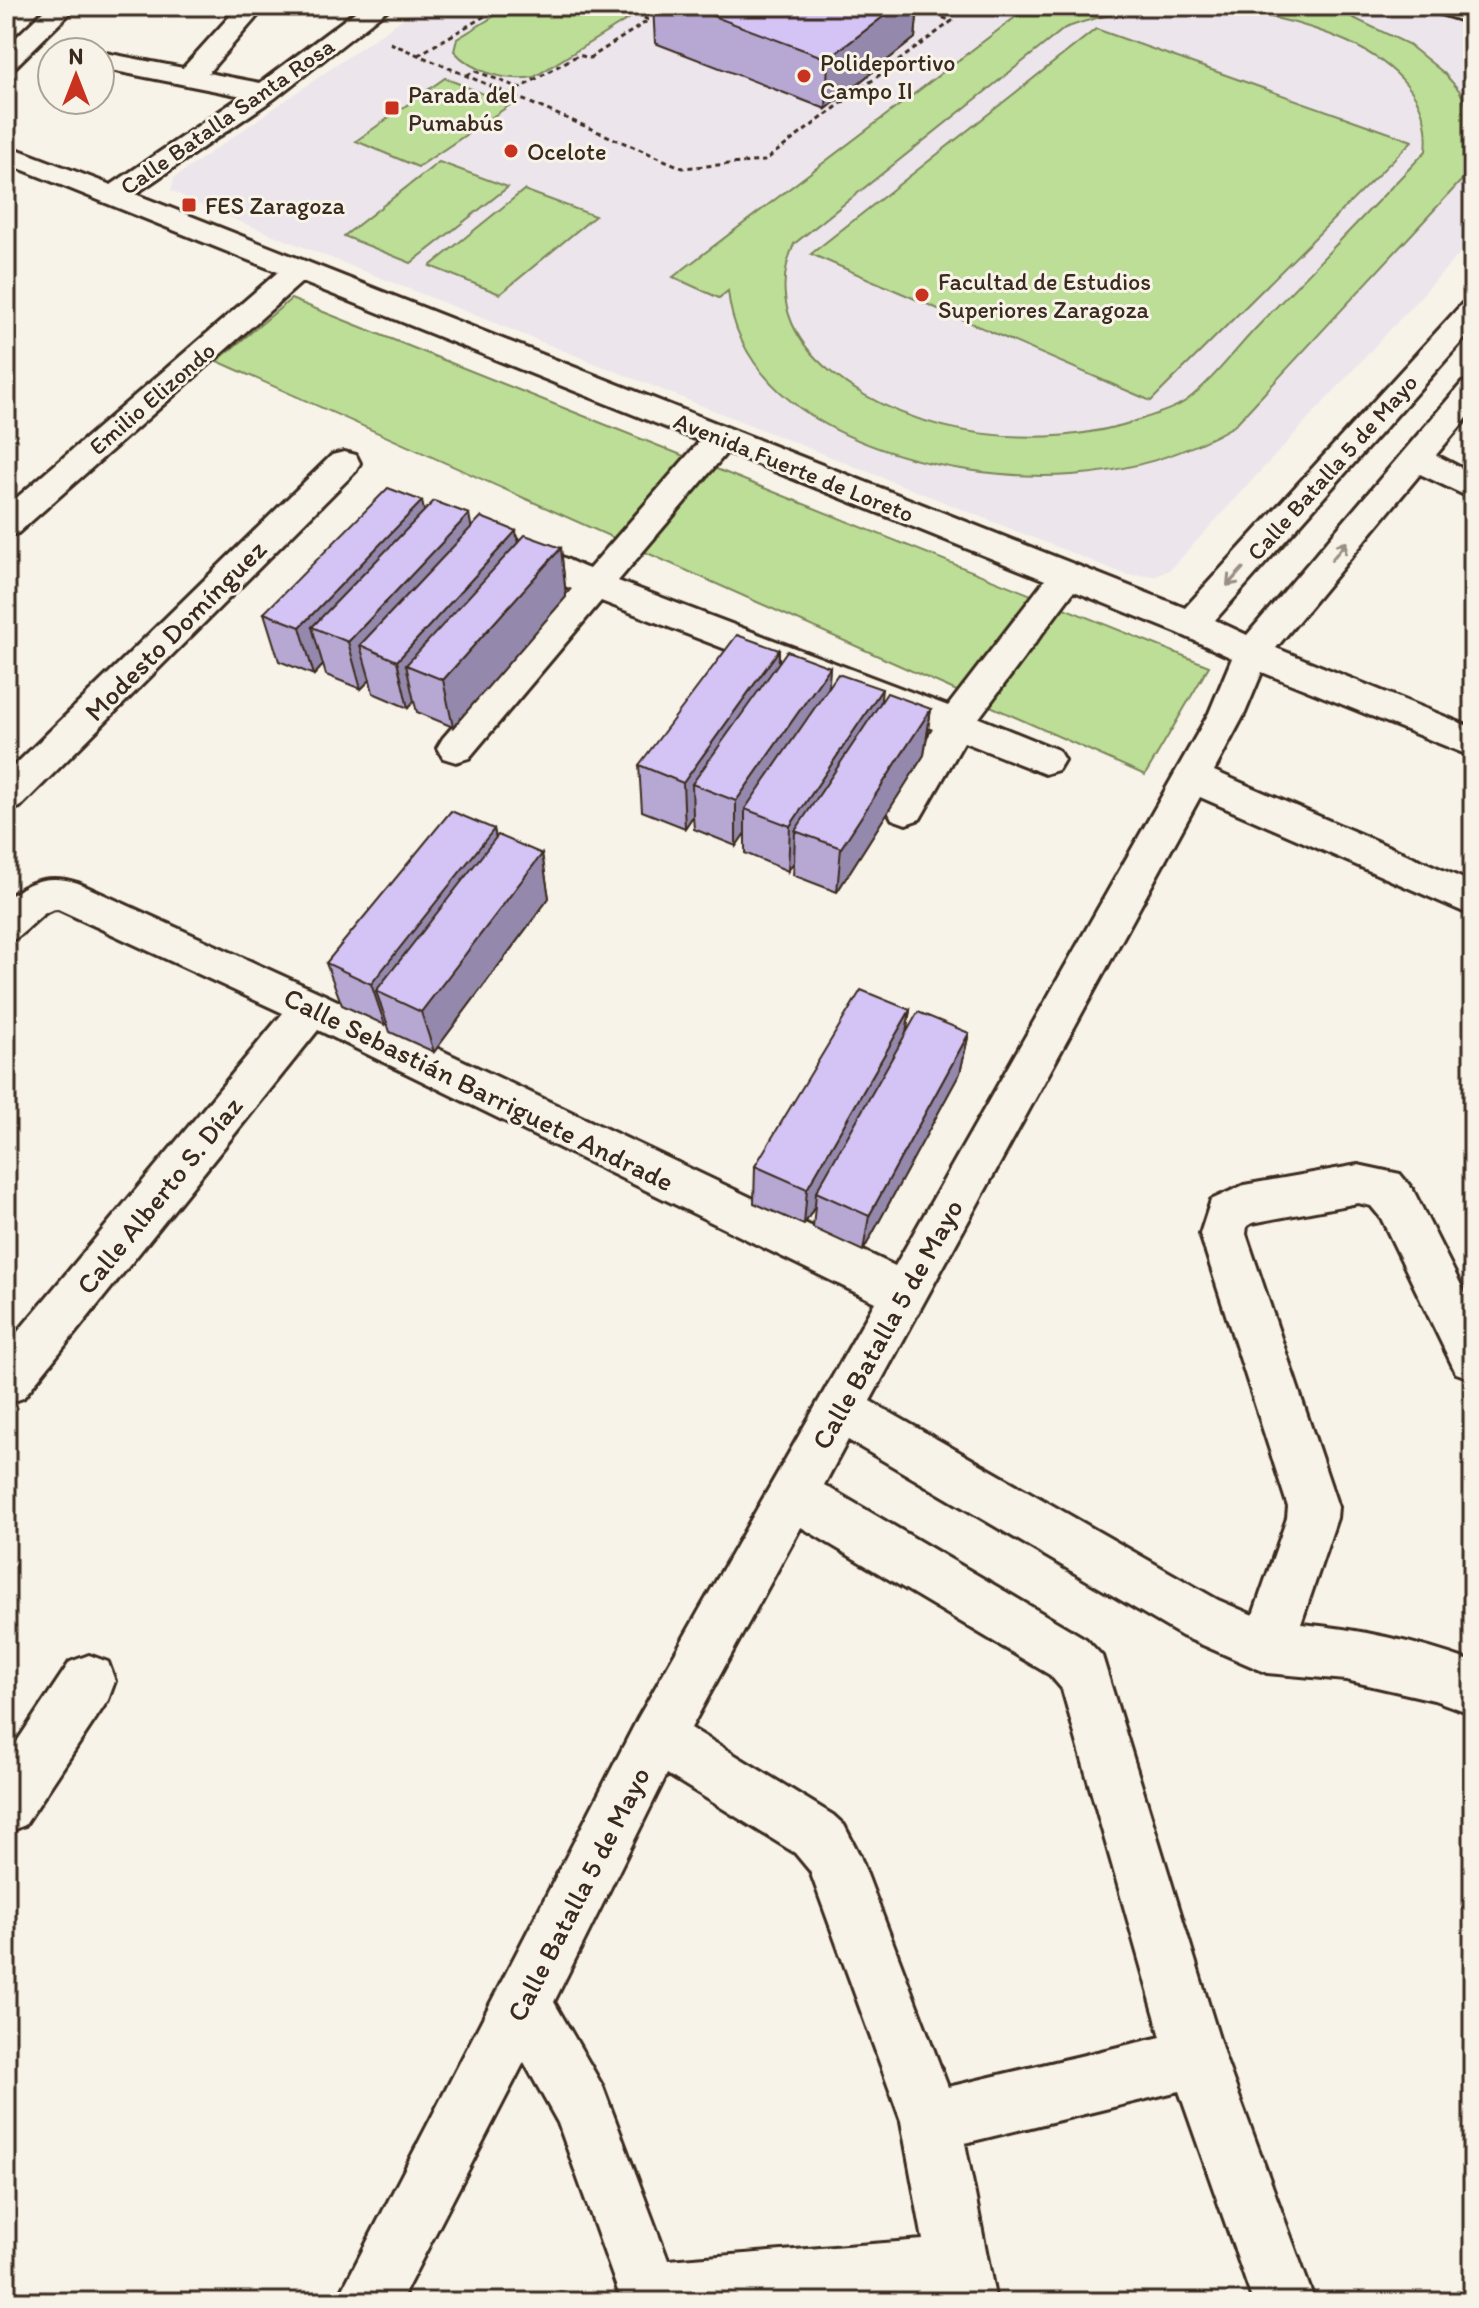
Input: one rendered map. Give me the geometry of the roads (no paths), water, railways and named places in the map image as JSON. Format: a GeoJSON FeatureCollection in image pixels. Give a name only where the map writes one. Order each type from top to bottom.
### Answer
{"type":"FeatureCollection","features":[{"type":"Feature","properties":{"kind":"street"},"geometry":{"type":"LineString","coordinates":[[11,51],[64,6]]}},
{"type":"Feature","properties":{"kind":"street"},"geometry":{"type":"LineString","coordinates":[[191,76],[253,6]]}},
{"type":"Feature","properties":{"kind":"street","name":"Calle Batalla Santa Rosa"},"geometry":{"type":"LineString","coordinates":[[112,197],[265,92],[379,6]]}},
{"type":"Feature","properties":{"kind":"street"},"geometry":{"type":"LineString","coordinates":[[1439,6],[1473,16]]}},
{"type":"Feature","properties":{"kind":"street"},"geometry":{"type":"LineString","coordinates":[[11,51],[36,52]]}},
{"type":"Feature","properties":{"kind":"street"},"geometry":{"type":"LineString","coordinates":[[116,63],[265,92]]}},
{"type":"Feature","properties":{"kind":"street","name":"Avenida Fuerte de Loreto"},"geometry":{"type":"LineString","coordinates":[[6,153],[1191,624],[1252,653],[1473,743]]}},
{"type":"Feature","properties":{"kind":"street","name":"Emilio Elizondo"},"geometry":{"type":"LineString","coordinates":[[6,525],[298,270]]}},
{"type":"Feature","properties":{"kind":"street","name":"Calle Batalla 5 de Mayo"},"geometry":{"type":"LineString","coordinates":[[1191,624],[1473,310]]}},
{"type":"Feature","properties":{"kind":"street","name":"Calle Batalla 5 de Mayo"},"geometry":{"type":"LineString","coordinates":[[367,2302],[523,2004],[657,1737],[1192,777],[1227,713],[1252,653],[1473,390]]}},
{"type":"Feature","properties":{"kind":"street"},"geometry":{"type":"LineString","coordinates":[[456,748],[720,439]]}},
{"type":"Feature","properties":{"kind":"street"},"geometry":{"type":"LineString","coordinates":[[1415,458],[1473,488]]}},
{"type":"Feature","properties":{"kind":"street","name":"Modesto Domínguez"},"geometry":{"type":"LineString","coordinates":[[6,797],[344,463]]}},
{"type":"Feature","properties":{"kind":"street"},"geometry":{"type":"LineString","coordinates":[[474,535],[595,587],[956,722],[1045,760]]}},
{"type":"Feature","properties":{"kind":"street"},"geometry":{"type":"LineString","coordinates":[[906,809],[956,722],[1067,576]]}},
{"type":"Feature","properties":{"kind":"street"},"geometry":{"type":"LineString","coordinates":[[1192,777],[1473,900]]}},
{"type":"Feature","properties":{"kind":"street","name":"Calle Sebastián Barriguete Andrade"},"geometry":{"type":"LineString","coordinates":[[6,927],[37,896],[51,891],[77,900],[312,1008],[904,1293]]}},
{"type":"Feature","properties":{"kind":"street","name":"Calle Alberto S. Díaz"},"geometry":{"type":"LineString","coordinates":[[6,1382],[312,1008]]}},
{"type":"Feature","properties":{"kind":"street"},"geometry":{"type":"LineString","coordinates":[[1267,1647],[1312,1518],[1313,1507],[1223,1234],[1227,1214],[1244,1205],[1358,1184],[1384,1188],[1458,1294],[1473,1357]]}},
{"type":"Feature","properties":{"kind":"street"},"geometry":{"type":"LineString","coordinates":[[841,1410],[1200,1618],[1267,1647],[1346,1654],[1434,1674],[1473,1688]]}},
{"type":"Feature","properties":{"kind":"street"},"geometry":{"type":"LineString","coordinates":[[792,1494],[1068,1657],[1084,1674],[1196,2058],[1284,2302]]}},
{"type":"Feature","properties":{"kind":"street"},"geometry":{"type":"LineString","coordinates":[[6,1806],[89,1681]]}},
{"type":"Feature","properties":{"kind":"street"},"geometry":{"type":"LineString","coordinates":[[523,2004],[582,2108],[652,2297],[962,2285],[931,2121],[825,1844],[657,1737]]}},
{"type":"Feature","properties":{"kind":"street"},"geometry":{"type":"LineString","coordinates":[[931,2121],[1196,2058]]}},
{"type":"Feature","properties":{"kind":"place","name":"Polideportivo Campo II"},"geometry":{"type":"Point","coordinates":[804,76]}},
{"type":"Feature","properties":{"kind":"place","name":"Parada del Pumabús"},"geometry":{"type":"Point","coordinates":[392,108]}},
{"type":"Feature","properties":{"kind":"place","name":"Ocelote"},"geometry":{"type":"Point","coordinates":[511,151]}},
{"type":"Feature","properties":{"kind":"place","name":"FES Zaragoza"},"geometry":{"type":"Point","coordinates":[189,205]}},
{"type":"Feature","properties":{"kind":"place","name":"Facultad de Estudios Superiores Zaragoza"},"geometry":{"type":"Point","coordinates":[922,295]}}]}
